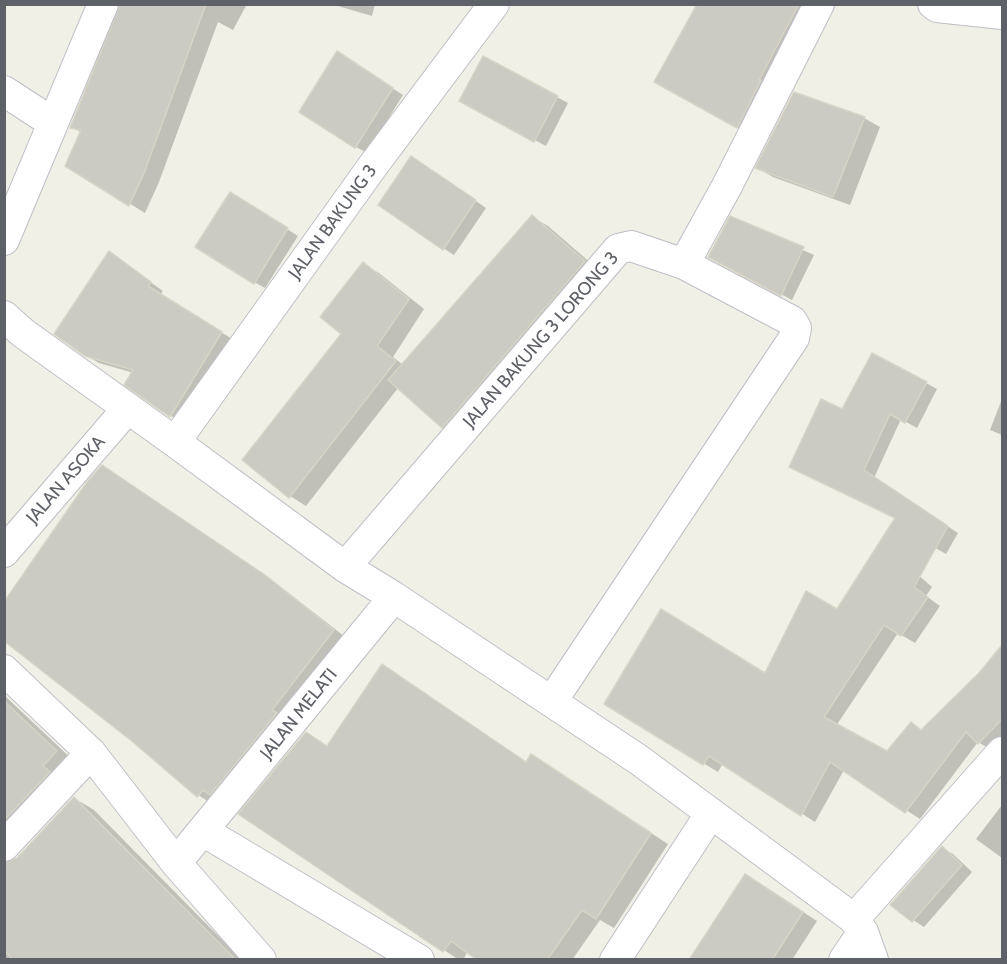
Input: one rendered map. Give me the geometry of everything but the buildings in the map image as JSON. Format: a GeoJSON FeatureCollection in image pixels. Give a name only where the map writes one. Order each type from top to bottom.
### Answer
{"type":"FeatureCollection","features":[{"type":"Feature","properties":{"kind":"street"},"geometry":{"type":"LineString","coordinates":[[4,240],[103,4]]}},
{"type":"Feature","properties":{"kind":"street","name":"JALAN BAKUNG 3"},"geometry":{"type":"LineString","coordinates":[[176,442],[372,167],[494,4]]}},
{"type":"Feature","properties":{"kind":"street"},"geometry":{"type":"LineString","coordinates":[[684,264],[727,186],[819,4]]}},
{"type":"Feature","properties":{"kind":"street"},"geometry":{"type":"LineString","coordinates":[[933,4],[938,7],[1002,14]]}},
{"type":"Feature","properties":{"kind":"street"},"geometry":{"type":"LineString","coordinates":[[4,92],[53,123]]}},
{"type":"Feature","properties":{"kind":"street","name":"JALAN BAKUNG 3 LORONG 3"},"geometry":{"type":"LineString","coordinates":[[345,567],[618,249],[631,246],[684,264],[792,321],[796,328],[794,338],[552,701]]}},
{"type":"Feature","properties":{"kind":"street"},"geometry":{"type":"LineString","coordinates":[[4,316],[22,333],[176,442],[345,567],[394,597],[639,760],[711,813],[863,937]]}},
{"type":"Feature","properties":{"kind":"street","name":"JALAN ASOKA"},"geometry":{"type":"LineString","coordinates":[[4,552],[128,408]]}},
{"type":"Feature","properties":{"kind":"street","name":"JALAN MELATI"},"geometry":{"type":"LineString","coordinates":[[176,863],[394,597]]}},
{"type":"Feature","properties":{"kind":"street"},"geometry":{"type":"LineString","coordinates":[[4,670],[91,753],[176,863],[261,960]]}},
{"type":"Feature","properties":{"kind":"street"},"geometry":{"type":"LineString","coordinates":[[844,960],[1002,752]]}},
{"type":"Feature","properties":{"kind":"street"},"geometry":{"type":"LineString","coordinates":[[4,846],[91,753]]}},
{"type":"Feature","properties":{"kind":"street"},"geometry":{"type":"LineString","coordinates":[[615,960],[711,813]]}},
{"type":"Feature","properties":{"kind":"street"},"geometry":{"type":"LineString","coordinates":[[203,831],[419,960]]}}]}
